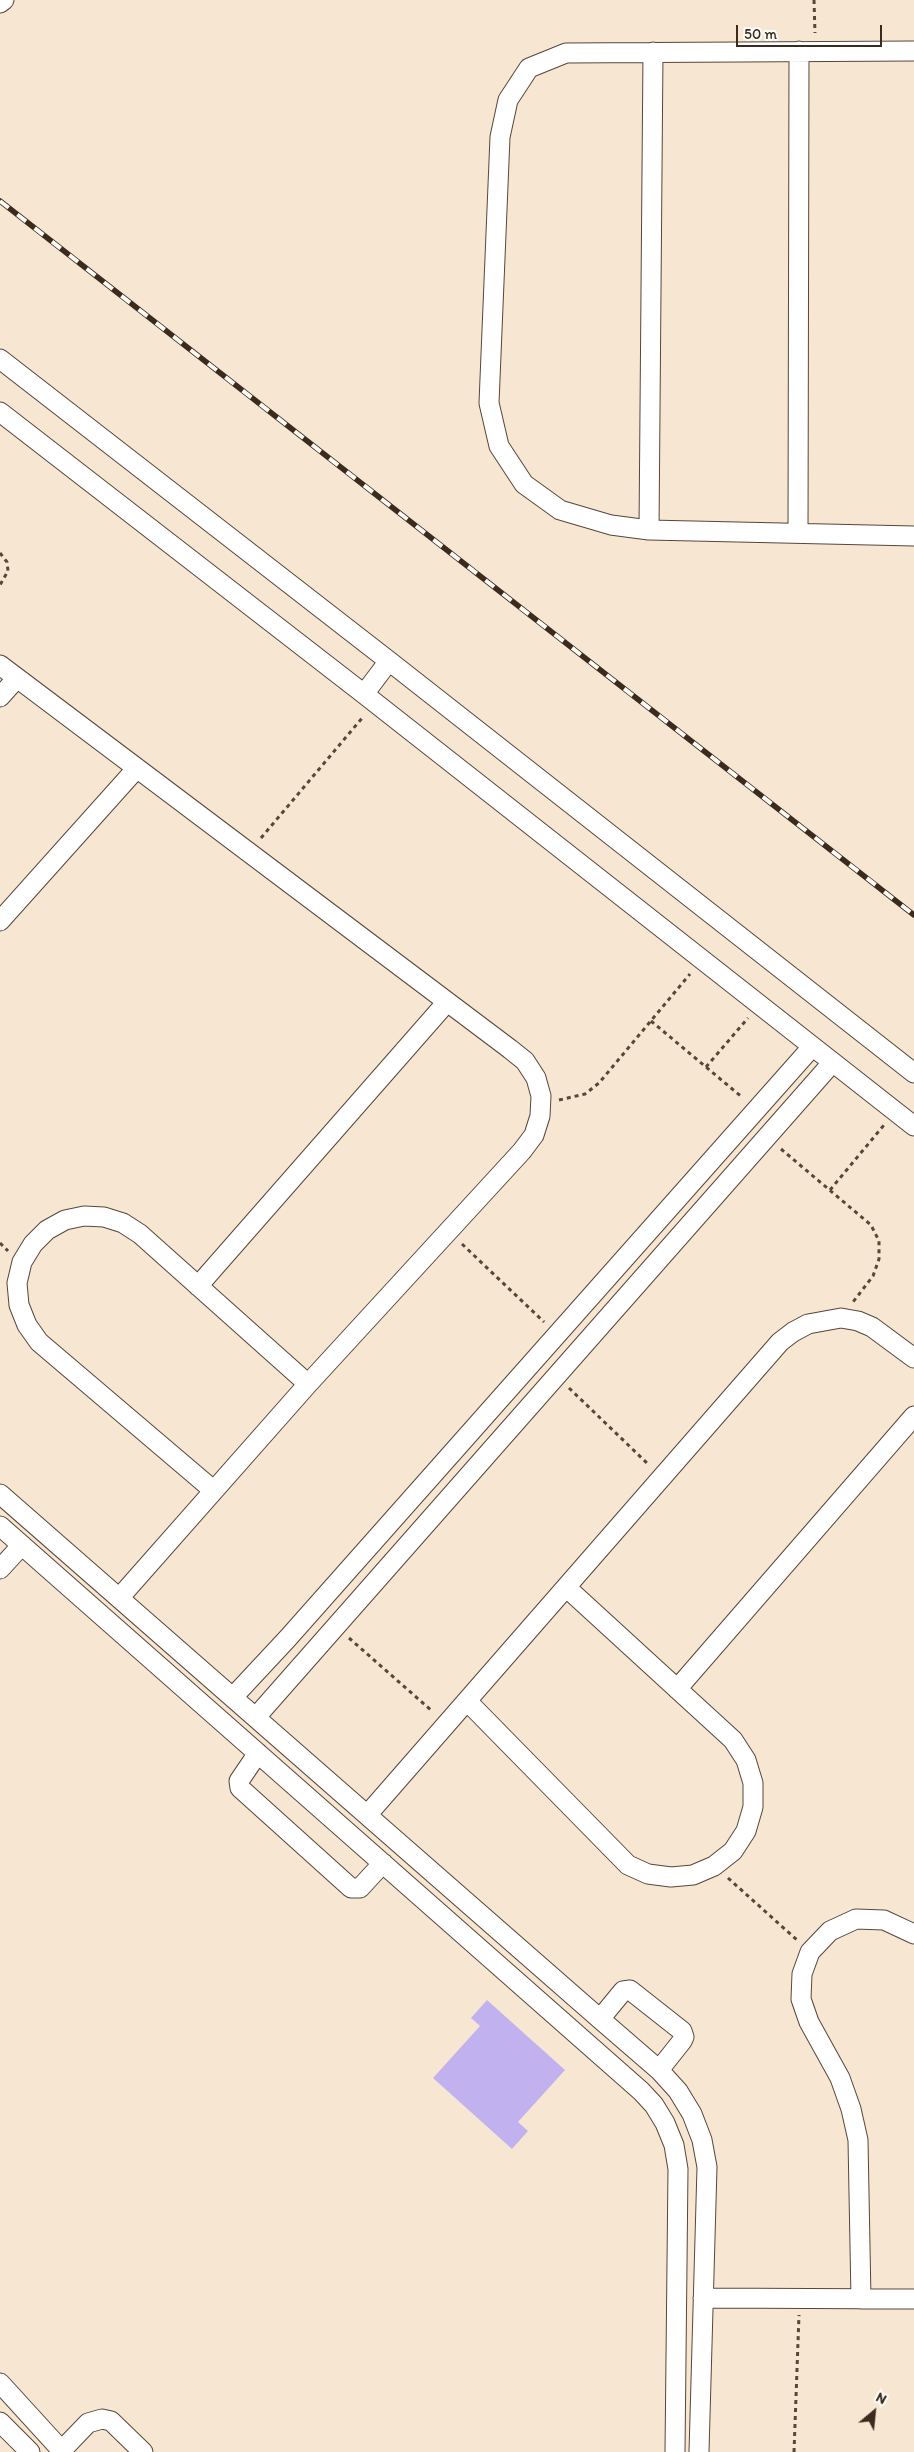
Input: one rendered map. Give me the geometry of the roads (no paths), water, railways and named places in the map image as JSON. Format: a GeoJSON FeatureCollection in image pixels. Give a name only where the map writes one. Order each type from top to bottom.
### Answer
{"type":"FeatureCollection","features":[{"type":"Feature","properties":{"kind":"street"},"geometry":{"type":"LineString","coordinates":[[0,3],[4,0]]}},
{"type":"Feature","properties":{"kind":"street"},"geometry":{"type":"LineString","coordinates":[[798,533],[807,51]]}},
{"type":"Feature","properties":{"kind":"street"},"geometry":{"type":"LineString","coordinates":[[914,51],[566,52],[529,68],[508,100],[500,137],[489,402],[499,446],[524,484],[560,510],[611,525],[649,530],[914,536]]}},
{"type":"Feature","properties":{"kind":"street"},"geometry":{"type":"LineString","coordinates":[[649,530],[653,52]]}},
{"type":"Feature","properties":{"kind":"street"},"geometry":{"type":"LineString","coordinates":[[0,359],[389,661],[914,1074]]}},
{"type":"Feature","properties":{"kind":"street"},"geometry":{"type":"LineString","coordinates":[[0,412],[369,698],[914,1126]]}},
{"type":"Feature","properties":{"kind":"street"},"geometry":{"type":"LineString","coordinates":[[369,698],[389,661]]}},
{"type":"Feature","properties":{"kind":"street"},"geometry":{"type":"LineString","coordinates":[[0,665],[525,1061],[536,1078],[541,1096],[540,1116],[534,1135],[449,1232],[213,1490],[120,1597]]}},
{"type":"Feature","properties":{"kind":"street"},"geometry":{"type":"LineString","coordinates":[[0,697],[17,678]]}},
{"type":"Feature","properties":{"kind":"street"},"geometry":{"type":"LineString","coordinates":[[0,921],[137,768]]}},
{"type":"Feature","properties":{"kind":"street"},"geometry":{"type":"LineString","coordinates":[[198,1286],[447,1002]]}},
{"type":"Feature","properties":{"kind":"street"},"geometry":{"type":"LineString","coordinates":[[233,1697],[288,1638],[812,1047]]}},
{"type":"Feature","properties":{"kind":"street"},"geometry":{"type":"LineString","coordinates":[[256,1717],[334,1626],[832,1062]]}},
{"type":"Feature","properties":{"kind":"street"},"geometry":{"type":"LineString","coordinates":[[760,1106],[782,1119]]}},
{"type":"Feature","properties":{"kind":"street"},"geometry":{"type":"LineString","coordinates":[[213,1490],[40,1342],[26,1325],[21,1311],[17,1283],[22,1262],[33,1244],[47,1230],[65,1220],[84,1216],[104,1217],[123,1223],[140,1234],[308,1384]]}},
{"type":"Feature","properties":{"kind":"street"},"geometry":{"type":"LineString","coordinates":[[368,1814],[448,1725],[780,1342],[808,1324],[841,1318],[858,1321],[872,1327],[914,1358]]}},
{"type":"Feature","properties":{"kind":"street"},"geometry":{"type":"LineString","coordinates":[[677,1689],[914,1416]]}},
{"type":"Feature","properties":{"kind":"street"},"geometry":{"type":"LineString","coordinates":[[0,1494],[368,1814],[659,2070],[678,2090],[692,2114],[702,2140],[707,2166],[700,2452]]}},
{"type":"Feature","properties":{"kind":"street"},"geometry":{"type":"LineString","coordinates":[[1,1528],[383,1863],[654,2105],[665,2123],[675,2153],[680,2193],[675,2452]]}},
{"type":"Feature","properties":{"kind":"street"},"geometry":{"type":"LineString","coordinates":[[0,1569],[22,1545]]}},
{"type":"Feature","properties":{"kind":"street"},"geometry":{"type":"LineString","coordinates":[[468,1702],[628,1865],[648,1874],[671,1877],[693,1874],[714,1866],[733,1851],[746,1831],[753,1808],[753,1783],[746,1760],[733,1740],[567,1588]]}},
{"type":"Feature","properties":{"kind":"street"},"geometry":{"type":"LineString","coordinates":[[288,1638],[308,1656]]}},
{"type":"Feature","properties":{"kind":"street"},"geometry":{"type":"LineString","coordinates":[[258,1753],[239,1782],[240,1788],[352,1888],[360,1888],[383,1863]]}},
{"type":"Feature","properties":{"kind":"street"},"geometry":{"type":"LineString","coordinates":[[301,1792],[319,1772]]}},
{"type":"Feature","properties":{"kind":"street"},"geometry":{"type":"LineString","coordinates":[[860,2299],[858,2140],[851,2109],[840,2078],[809,2022],[801,1999],[802,1974],[810,1952],[830,1931],[856,1920],[884,1920],[914,1934]]}},
{"type":"Feature","properties":{"kind":"street"},"geometry":{"type":"LineString","coordinates":[[600,2019],[623,1991],[630,1990],[682,2031],[684,2037],[682,2041],[659,2070]]}},
{"type":"Feature","properties":{"kind":"street"},"geometry":{"type":"LineString","coordinates":[[609,2064],[625,2040]]}},
{"type":"Feature","properties":{"kind":"street"},"geometry":{"type":"LineString","coordinates":[[703,2298],[914,2299]]}},
{"type":"Feature","properties":{"kind":"street"},"geometry":{"type":"LineString","coordinates":[[0,2382],[62,2451],[88,2423],[102,2419],[111,2421],[143,2452]]}},
{"type":"Feature","properties":{"kind":"street"},"geometry":{"type":"LineString","coordinates":[[675,2415],[700,2415]]}},
{"type":"Feature","properties":{"kind":"street"},"geometry":{"type":"LineString","coordinates":[[0,2422],[30,2452]]}},
{"type":"Feature","properties":{"kind":"railway"},"geometry":{"type":"LineString","coordinates":[[0,201],[914,915]]}}]}
